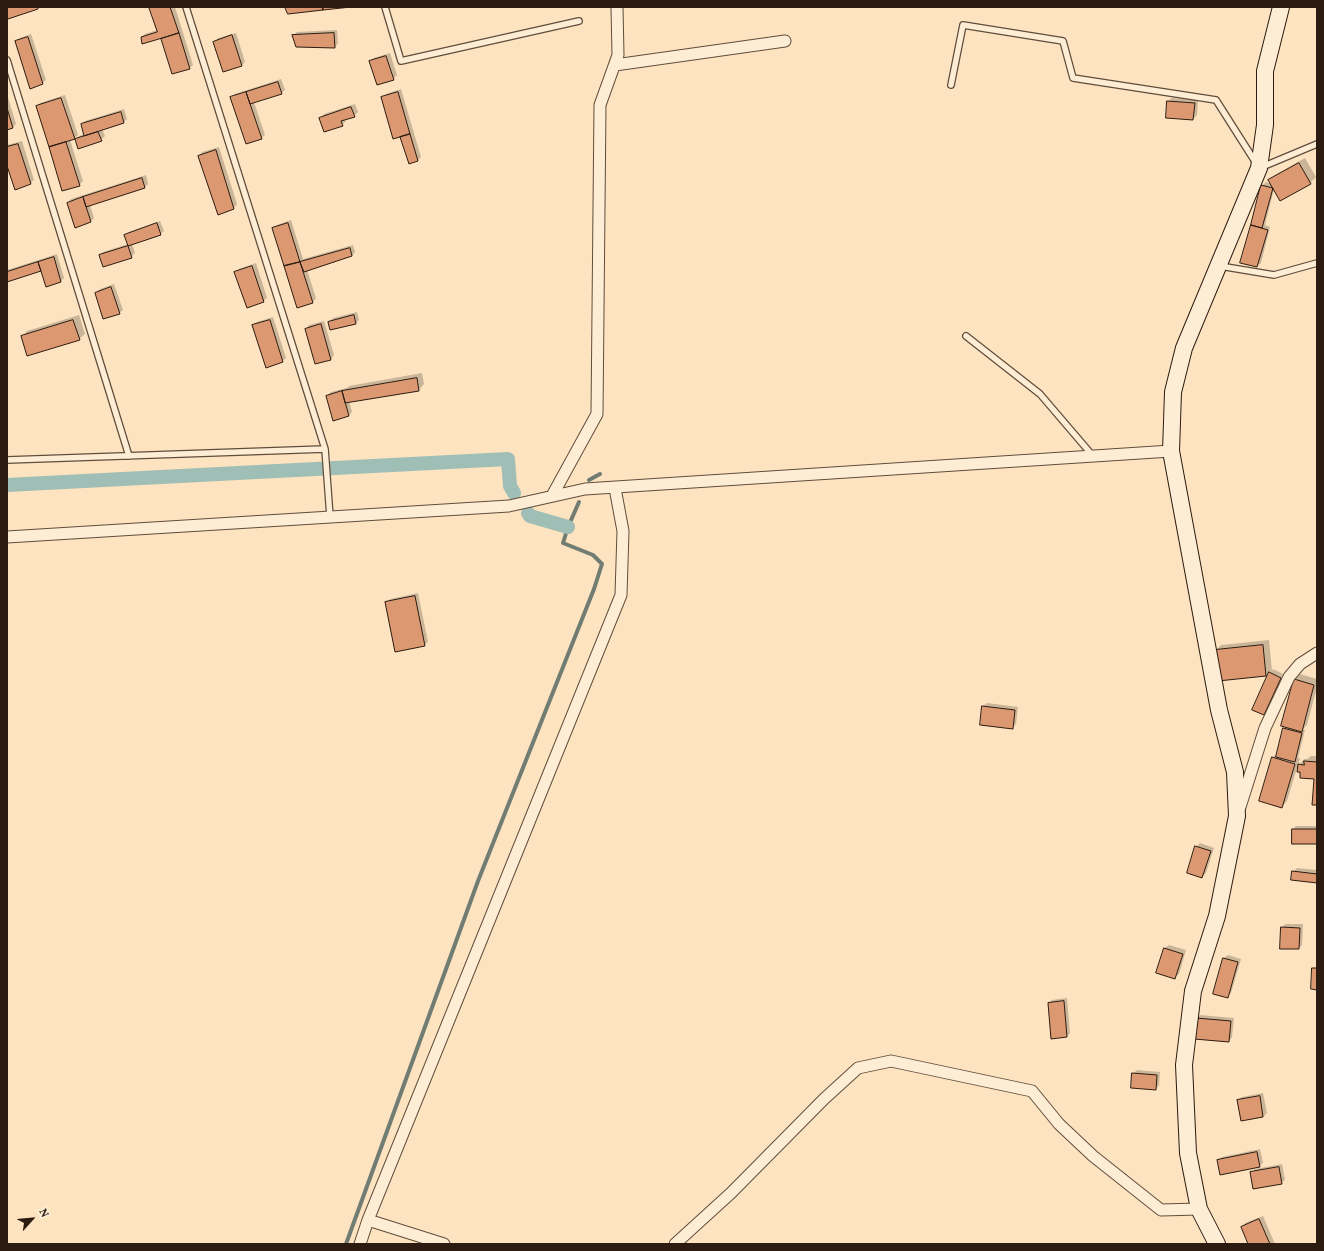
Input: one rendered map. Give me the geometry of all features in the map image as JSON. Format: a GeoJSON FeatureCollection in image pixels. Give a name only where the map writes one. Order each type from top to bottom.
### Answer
{"type":"FeatureCollection","features":[{"type":"Feature","properties":{"kind":"street"},"geometry":{"type":"LineString","coordinates":[[552,496],[597,414],[600,105],[618,55],[617,7]]}},
{"type":"Feature","properties":{"kind":"street"},"geometry":{"type":"LineString","coordinates":[[1237,816],[1235,772],[1219,710],[1171,451],[1173,392],[1184,348],[1259,168],[1265,125],[1265,71],[1280,7]]}},
{"type":"Feature","properties":{"kind":"street"},"geometry":{"type":"LineString","coordinates":[[615,65],[785,41]]}},
{"type":"Feature","properties":{"kind":"street"},"geometry":{"type":"LineString","coordinates":[[7,537],[509,506],[585,489],[1171,451]]}},
{"type":"Feature","properties":{"kind":"street"},"geometry":{"type":"LineString","coordinates":[[360,1244],[368,1220],[621,595],[623,531],[615,488]]}},
{"type":"Feature","properties":{"kind":"street"},"geometry":{"type":"LineString","coordinates":[[1217,1244],[1199,1209],[1188,1153],[1184,1065],[1193,991],[1217,916],[1237,816],[1265,728],[1289,677],[1300,664],[1317,653]]}},
{"type":"Feature","properties":{"kind":"street"},"geometry":{"type":"LineString","coordinates":[[676,1244],[731,1193],[824,1099],[858,1068],[891,1061],[1032,1091],[1059,1124],[1093,1156],[1161,1210],[1199,1209]]}},
{"type":"Feature","properties":{"kind":"street"},"geometry":{"type":"LineString","coordinates":[[368,1220],[444,1244]]}},
{"type":"Feature","properties":{"kind":"lane"},"geometry":{"type":"LineString","coordinates":[[186,7],[325,449],[330,517]]}},
{"type":"Feature","properties":{"kind":"lane"},"geometry":{"type":"LineString","coordinates":[[386,7],[401,61],[579,21]]}},
{"type":"Feature","properties":{"kind":"lane"},"geometry":{"type":"LineString","coordinates":[[952,85],[963,25],[1062,41],[1073,78],[1216,100],[1259,168],[1317,144]]}},
{"type":"Feature","properties":{"kind":"lane"},"geometry":{"type":"LineString","coordinates":[[7,60],[129,456]]}},
{"type":"Feature","properties":{"kind":"lane"},"geometry":{"type":"LineString","coordinates":[[1218,266],[1274,275],[1317,264]]}},
{"type":"Feature","properties":{"kind":"lane"},"geometry":{"type":"LineString","coordinates":[[966,336],[1040,394],[1094,456]]}},
{"type":"Feature","properties":{"kind":"lane"},"geometry":{"type":"LineString","coordinates":[[7,460],[325,449]]}},
{"type":"Feature","properties":{"kind":"building"},"geometry":{"type":"Polygon","coordinates":[[[7,7],[38,7],[38,9],[8,19],[7,7]]]}},
{"type":"Feature","properties":{"kind":"building"},"geometry":{"type":"Polygon","coordinates":[[[149,7],[170,7],[179,33],[142,44],[141,37],[157,32],[149,7]]]}},
{"type":"Feature","properties":{"kind":"building"},"geometry":{"type":"Polygon","coordinates":[[[285,7],[323,7],[323,10],[288,14],[285,7]]]}},
{"type":"Feature","properties":{"kind":"building"},"geometry":{"type":"Polygon","coordinates":[[[323,7],[351,7],[323,10],[323,7]]]}},
{"type":"Feature","properties":{"kind":"building"},"geometry":{"type":"Polygon","coordinates":[[[179,33],[190,69],[172,74],[161,39],[179,33]]]}},
{"type":"Feature","properties":{"kind":"building"},"geometry":{"type":"Polygon","coordinates":[[[334,33],[335,48],[296,47],[292,35],[334,33]]]}},
{"type":"Feature","properties":{"kind":"building"},"geometry":{"type":"Polygon","coordinates":[[[232,35],[242,66],[223,72],[213,42],[232,35]]]}},
{"type":"Feature","properties":{"kind":"building"},"geometry":{"type":"Polygon","coordinates":[[[28,37],[43,84],[30,89],[15,41],[28,37]]]}},
{"type":"Feature","properties":{"kind":"building"},"geometry":{"type":"Polygon","coordinates":[[[386,56],[394,80],[377,85],[369,61],[386,56]]]}},
{"type":"Feature","properties":{"kind":"building"},"geometry":{"type":"Polygon","coordinates":[[[278,82],[282,94],[250,104],[246,92],[278,82]]]}},
{"type":"Feature","properties":{"kind":"building"},"geometry":{"type":"Polygon","coordinates":[[[246,92],[262,139],[246,144],[230,97],[246,92]]]}},
{"type":"Feature","properties":{"kind":"building"},"geometry":{"type":"Polygon","coordinates":[[[398,92],[410,134],[393,139],[381,97],[398,92]]]}},
{"type":"Feature","properties":{"kind":"building"},"geometry":{"type":"Polygon","coordinates":[[[61,98],[75,139],[49,147],[36,106],[61,98]]]}},
{"type":"Feature","properties":{"kind":"building"},"geometry":{"type":"Polygon","coordinates":[[[1167,101],[1195,103],[1193,120],[1166,118],[1167,101]]]}},
{"type":"Feature","properties":{"kind":"building"},"geometry":{"type":"Polygon","coordinates":[[[351,107],[355,117],[341,121],[343,126],[324,132],[319,118],[351,107]]]}},
{"type":"Feature","properties":{"kind":"building"},"geometry":{"type":"Polygon","coordinates":[[[7,108],[13,128],[7,130],[7,108]]]}},
{"type":"Feature","properties":{"kind":"building"},"geometry":{"type":"Polygon","coordinates":[[[121,112],[124,123],[84,136],[81,124],[121,112]]]}},
{"type":"Feature","properties":{"kind":"building"},"geometry":{"type":"Polygon","coordinates":[[[98,132],[102,141],[78,149],[75,139],[98,132]]]}},
{"type":"Feature","properties":{"kind":"building"},"geometry":{"type":"Polygon","coordinates":[[[410,134],[418,161],[409,164],[400,137],[410,134]]]}},
{"type":"Feature","properties":{"kind":"building"},"geometry":{"type":"Polygon","coordinates":[[[66,142],[80,186],[62,191],[49,147],[66,142]]]}},
{"type":"Feature","properties":{"kind":"building"},"geometry":{"type":"Polygon","coordinates":[[[18,144],[31,184],[15,190],[7,166],[7,147],[18,144]]]}},
{"type":"Feature","properties":{"kind":"building"},"geometry":{"type":"Polygon","coordinates":[[[216,150],[234,209],[218,215],[198,156],[216,150]]]}},
{"type":"Feature","properties":{"kind":"building"},"geometry":{"type":"Polygon","coordinates":[[[1299,163],[1311,184],[1280,201],[1268,180],[1299,163]]]}},
{"type":"Feature","properties":{"kind":"building"},"geometry":{"type":"Polygon","coordinates":[[[142,178],[145,188],[86,207],[83,197],[142,178]]]}},
{"type":"Feature","properties":{"kind":"building"},"geometry":{"type":"Polygon","coordinates":[[[1261,185],[1273,188],[1262,228],[1251,225],[1261,185]]]}},
{"type":"Feature","properties":{"kind":"building"},"geometry":{"type":"Polygon","coordinates":[[[83,197],[91,222],[75,228],[67,203],[83,197]]]}},
{"type":"Feature","properties":{"kind":"building"},"geometry":{"type":"Polygon","coordinates":[[[157,223],[161,235],[128,246],[124,235],[157,223]]]}},
{"type":"Feature","properties":{"kind":"building"},"geometry":{"type":"Polygon","coordinates":[[[288,223],[300,262],[284,266],[272,228],[288,223]]]}},
{"type":"Feature","properties":{"kind":"building"},"geometry":{"type":"Polygon","coordinates":[[[1251,225],[1268,230],[1257,267],[1240,263],[1251,225]]]}},
{"type":"Feature","properties":{"kind":"building"},"geometry":{"type":"Polygon","coordinates":[[[128,246],[132,258],[103,267],[99,255],[128,246]]]}},
{"type":"Feature","properties":{"kind":"building"},"geometry":{"type":"Polygon","coordinates":[[[350,248],[352,256],[304,272],[300,262],[350,248]]]}},
{"type":"Feature","properties":{"kind":"building"},"geometry":{"type":"Polygon","coordinates":[[[54,257],[61,282],[46,287],[38,262],[54,257]]]}},
{"type":"Feature","properties":{"kind":"building"},"geometry":{"type":"Polygon","coordinates":[[[38,262],[41,271],[7,282],[7,272],[38,262]]]}},
{"type":"Feature","properties":{"kind":"building"},"geometry":{"type":"Polygon","coordinates":[[[300,262],[313,303],[297,308],[284,266],[300,262]]]}},
{"type":"Feature","properties":{"kind":"building"},"geometry":{"type":"Polygon","coordinates":[[[252,266],[264,302],[247,308],[234,272],[252,266]]]}},
{"type":"Feature","properties":{"kind":"building"},"geometry":{"type":"Polygon","coordinates":[[[111,287],[120,314],[103,319],[95,293],[111,287]]]}},
{"type":"Feature","properties":{"kind":"building"},"geometry":{"type":"Polygon","coordinates":[[[354,315],[356,324],[330,330],[328,322],[354,315]]]}},
{"type":"Feature","properties":{"kind":"building"},"geometry":{"type":"Polygon","coordinates":[[[73,320],[80,340],[27,356],[21,336],[73,320]]]}},
{"type":"Feature","properties":{"kind":"building"},"geometry":{"type":"Polygon","coordinates":[[[270,320],[283,362],[266,368],[252,325],[270,320]]]}},
{"type":"Feature","properties":{"kind":"building"},"geometry":{"type":"Polygon","coordinates":[[[321,324],[331,360],[315,364],[305,329],[321,324]]]}},
{"type":"Feature","properties":{"kind":"building"},"geometry":{"type":"Polygon","coordinates":[[[417,378],[419,391],[345,403],[342,391],[417,378]]]}},
{"type":"Feature","properties":{"kind":"building"},"geometry":{"type":"Polygon","coordinates":[[[342,391],[349,416],[333,421],[326,396],[342,391]]]}},
{"type":"Feature","properties":{"kind":"building"},"geometry":{"type":"Polygon","coordinates":[[[415,596],[425,646],[395,652],[385,602],[415,596]]]}},
{"type":"Feature","properties":{"kind":"building"},"geometry":{"type":"Polygon","coordinates":[[[1263,645],[1266,676],[1218,681],[1215,650],[1263,645]]]}},
{"type":"Feature","properties":{"kind":"building"},"geometry":{"type":"Polygon","coordinates":[[[1269,672],[1281,678],[1264,715],[1252,710],[1269,672]]]}},
{"type":"Feature","properties":{"kind":"building"},"geometry":{"type":"Polygon","coordinates":[[[1294,679],[1314,685],[1302,732],[1281,726],[1294,679]]]}},
{"type":"Feature","properties":{"kind":"building"},"geometry":{"type":"Polygon","coordinates":[[[982,706],[1015,710],[1013,729],[980,725],[982,706]]]}},
{"type":"Feature","properties":{"kind":"building"},"geometry":{"type":"Polygon","coordinates":[[[1283,728],[1302,733],[1295,762],[1276,757],[1283,728]]]}},
{"type":"Feature","properties":{"kind":"building"},"geometry":{"type":"Polygon","coordinates":[[[1272,757],[1295,764],[1282,808],[1259,801],[1272,757]]]}},
{"type":"Feature","properties":{"kind":"building"},"geometry":{"type":"Polygon","coordinates":[[[1304,761],[1317,762],[1317,805],[1312,805],[1314,779],[1300,778],[1300,772],[1297,772],[1298,764],[1304,765],[1304,761]]]}},
{"type":"Feature","properties":{"kind":"building"},"geometry":{"type":"Polygon","coordinates":[[[1292,829],[1317,829],[1317,844],[1292,844],[1292,829]]]}},
{"type":"Feature","properties":{"kind":"building"},"geometry":{"type":"Polygon","coordinates":[[[1195,846],[1211,851],[1202,878],[1187,873],[1195,846]]]}},
{"type":"Feature","properties":{"kind":"building"},"geometry":{"type":"Polygon","coordinates":[[[1292,871],[1317,874],[1317,883],[1291,880],[1292,871]]]}},
{"type":"Feature","properties":{"kind":"building"},"geometry":{"type":"Polygon","coordinates":[[[1281,927],[1300,928],[1299,949],[1280,949],[1281,927]]]}},
{"type":"Feature","properties":{"kind":"building"},"geometry":{"type":"Polygon","coordinates":[[[1164,948],[1183,954],[1175,979],[1156,973],[1164,948]]]}},
{"type":"Feature","properties":{"kind":"building"},"geometry":{"type":"Polygon","coordinates":[[[1223,958],[1238,962],[1228,998],[1213,994],[1223,958]]]}},
{"type":"Feature","properties":{"kind":"building"},"geometry":{"type":"Polygon","coordinates":[[[1312,968],[1317,968],[1317,990],[1311,989],[1312,968]]]}},
{"type":"Feature","properties":{"kind":"building"},"geometry":{"type":"Polygon","coordinates":[[[1064,1001],[1067,1037],[1051,1039],[1048,1003],[1064,1001]]]}},
{"type":"Feature","properties":{"kind":"building"},"geometry":{"type":"Polygon","coordinates":[[[1196,1018],[1231,1021],[1229,1042],[1194,1039],[1196,1018]]]}},
{"type":"Feature","properties":{"kind":"building"},"geometry":{"type":"Polygon","coordinates":[[[1132,1073],[1157,1075],[1156,1090],[1131,1088],[1132,1073]]]}},
{"type":"Feature","properties":{"kind":"building"},"geometry":{"type":"Polygon","coordinates":[[[1260,1096],[1263,1117],[1241,1121],[1237,1100],[1260,1096]]]}},
{"type":"Feature","properties":{"kind":"building"},"geometry":{"type":"Polygon","coordinates":[[[1257,1152],[1260,1167],[1220,1175],[1217,1160],[1257,1152]]]}},
{"type":"Feature","properties":{"kind":"building"},"geometry":{"type":"Polygon","coordinates":[[[1279,1167],[1282,1184],[1253,1189],[1250,1172],[1279,1167]]]}},
{"type":"Feature","properties":{"kind":"building"},"geometry":{"type":"Polygon","coordinates":[[[1259,1219],[1270,1244],[1248,1244],[1241,1227],[1259,1219]]]}},
{"type":"Feature","properties":{"kind":"waterway"},"geometry":{"type":"LineString","coordinates":[[7,485],[508,459],[510,486],[514,493]]}},
{"type":"Feature","properties":{"kind":"waterway"},"geometry":{"type":"LineString","coordinates":[[589,480],[600,474]]}},
{"type":"Feature","properties":{"kind":"waterway"},"geometry":{"type":"LineString","coordinates":[[346,1244],[478,881],[594,589],[602,564],[593,555],[563,543],[579,502]]}},
{"type":"Feature","properties":{"kind":"waterway"},"geometry":{"type":"LineString","coordinates":[[528,513],[530,516],[568,527]]}}]}
